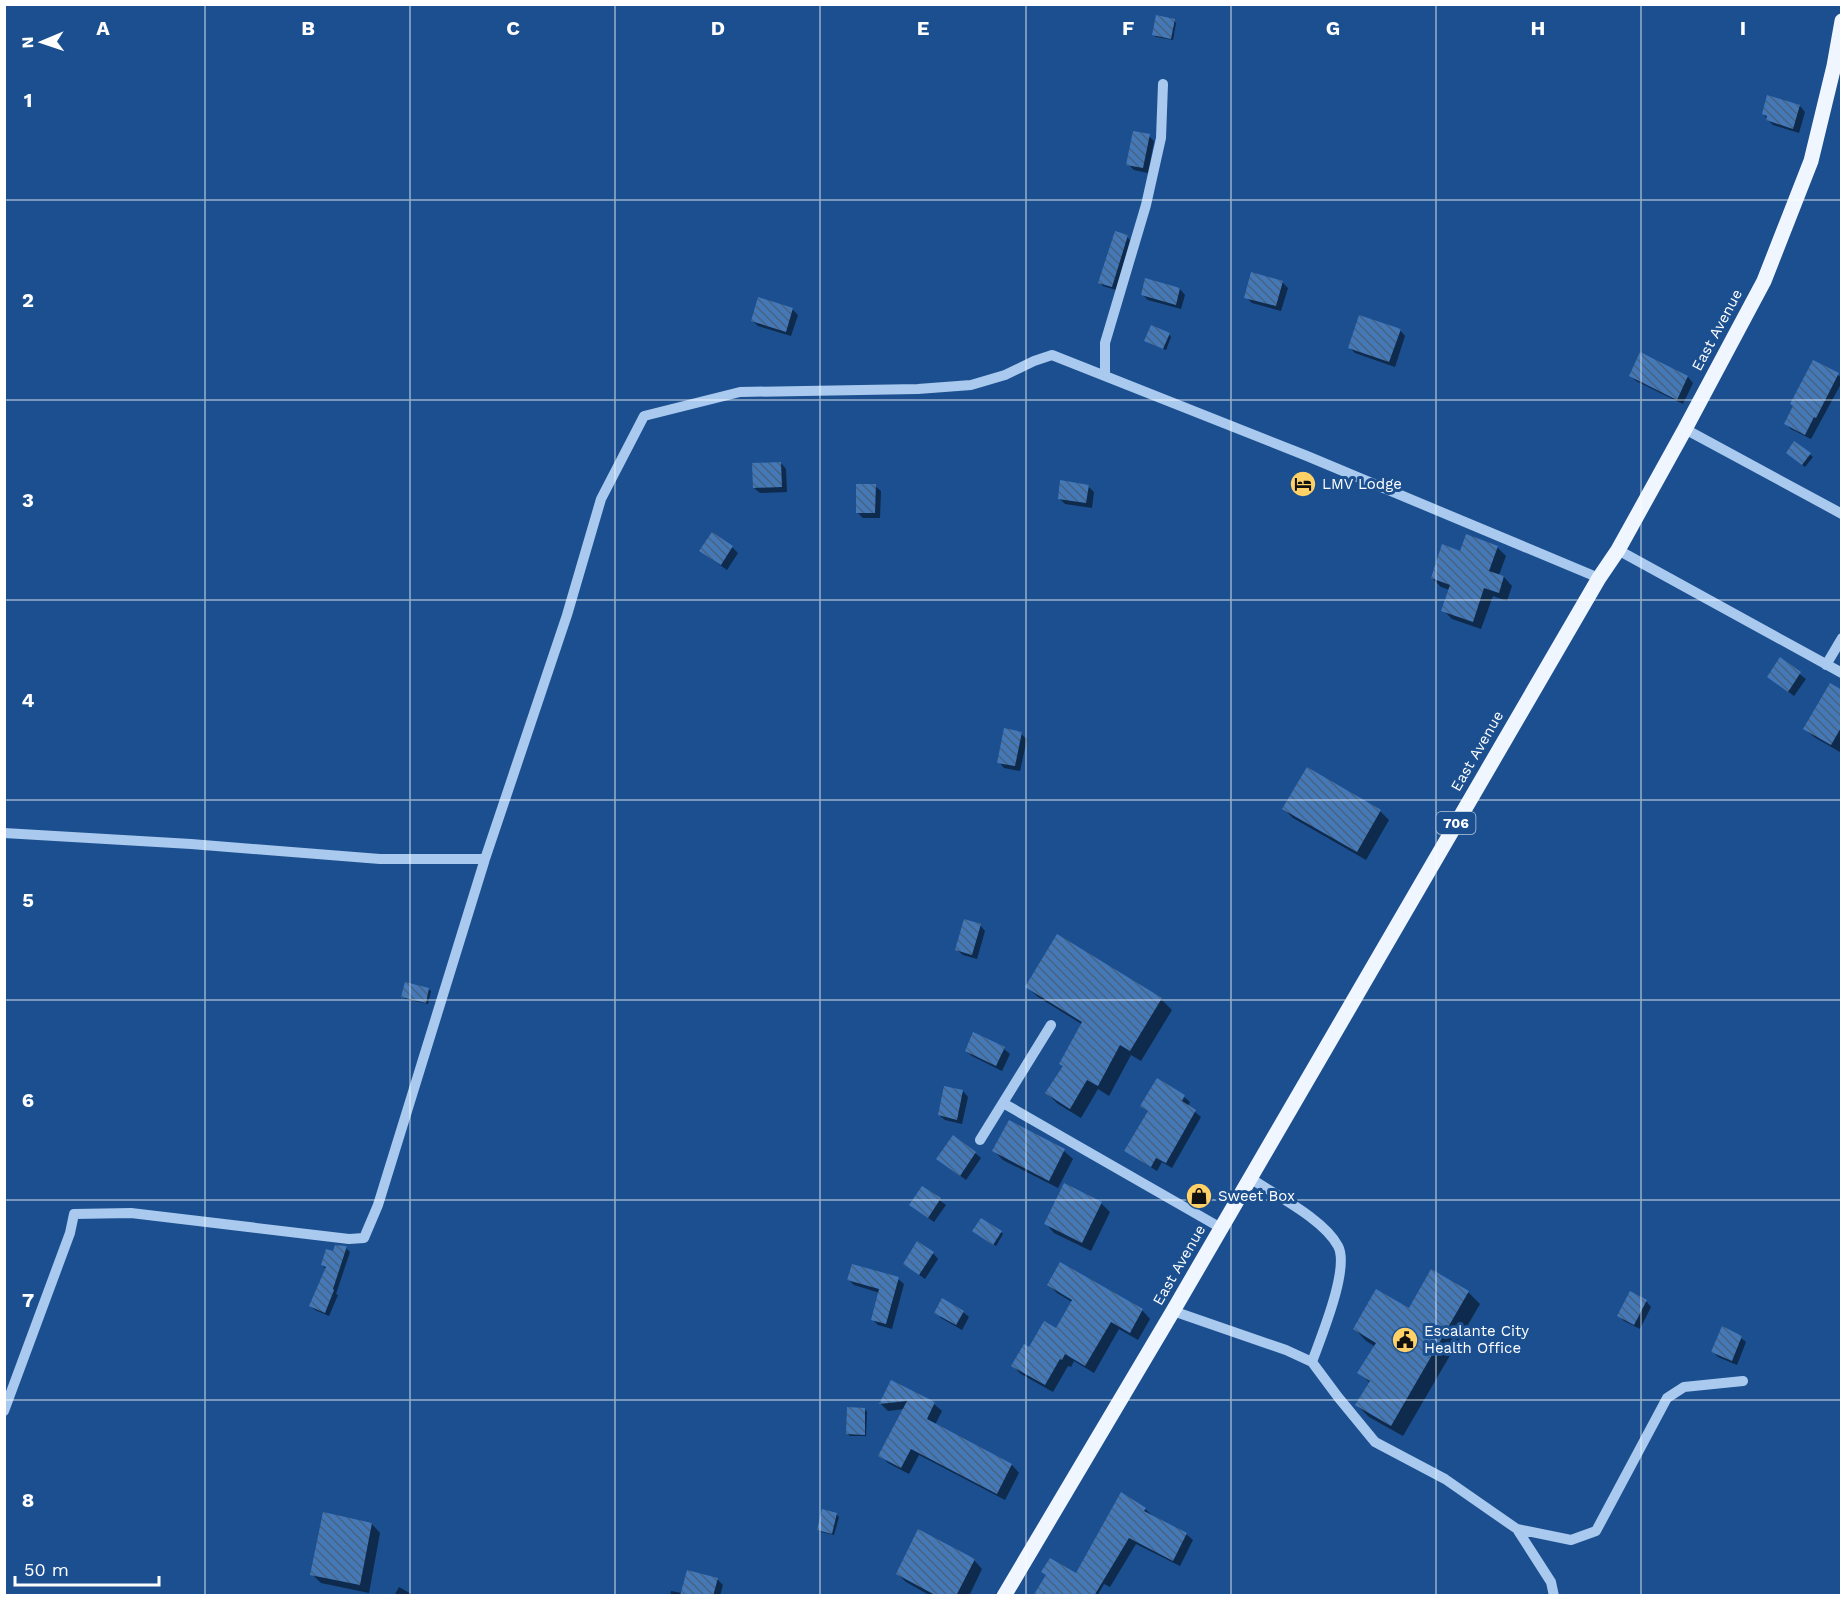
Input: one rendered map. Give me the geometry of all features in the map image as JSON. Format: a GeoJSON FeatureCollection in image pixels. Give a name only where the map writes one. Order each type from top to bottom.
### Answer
{"type":"FeatureCollection","features":[{"type":"Feature","properties":{"kind":"main road","name":"East Avenue"},"geometry":{"type":"LineString","coordinates":[[1004,1596],[1173,1311],[1599,578],[1618,550],[1764,281],[1811,161],[1834,66],[1842,21]]}},
{"type":"Feature","properties":{"kind":"street"},"geometry":{"type":"LineString","coordinates":[[1106,376],[1105,343],[1146,205],[1161,138],[1164,84]]}},
{"type":"Feature","properties":{"kind":"street"},"geometry":{"type":"LineString","coordinates":[[4,1411],[70,1233],[74,1214],[131,1214],[349,1239],[364,1238],[378,1205],[484,859],[567,615],[601,498],[644,416],[740,392],[918,389],[971,385],[1005,375],[1034,361],[1053,356],[1307,456],[1599,578]]}},
{"type":"Feature","properties":{"kind":"street"},"geometry":{"type":"LineString","coordinates":[[1685,429],[1842,514]]}},
{"type":"Feature","properties":{"kind":"street"},"geometry":{"type":"LineString","coordinates":[[1618,550],[1842,673]]}},
{"type":"Feature","properties":{"kind":"street"},"geometry":{"type":"LineString","coordinates":[[1826,665],[1842,638]]}},
{"type":"Feature","properties":{"kind":"street"},"geometry":{"type":"LineString","coordinates":[[4,833],[191,844],[380,860],[484,859]]}},
{"type":"Feature","properties":{"kind":"street"},"geometry":{"type":"LineString","coordinates":[[980,1140],[1051,1025]]}},
{"type":"Feature","properties":{"kind":"street"},"geometry":{"type":"LineString","coordinates":[[1003,1103],[1221,1228]]}},
{"type":"Feature","properties":{"kind":"street"},"geometry":{"type":"LineString","coordinates":[[1250,1178],[1318,1222],[1339,1247],[1341,1275],[1312,1362]]}},
{"type":"Feature","properties":{"kind":"street"},"geometry":{"type":"LineString","coordinates":[[1173,1311],[1286,1350],[1312,1362],[1375,1442],[1445,1479],[1517,1529],[1551,1582],[1554,1596]]}},
{"type":"Feature","properties":{"kind":"street"},"geometry":{"type":"LineString","coordinates":[[1517,1529],[1571,1540],[1596,1531],[1667,1398],[1684,1387],[1743,1381]]}},
{"type":"Feature","properties":{"kind":"building"},"geometry":{"type":"Polygon","coordinates":[[[1156,15],[1175,19],[1171,39],[1152,35],[1156,15]]]}},
{"type":"Feature","properties":{"kind":"building"},"geometry":{"type":"Polygon","coordinates":[[[1767,95],[1800,105],[1793,129],[1766,120],[1767,116],[1762,114],[1767,95]]]}},
{"type":"Feature","properties":{"kind":"building"},"geometry":{"type":"Polygon","coordinates":[[[1133,131],[1150,134],[1143,168],[1126,165],[1133,131]]]}},
{"type":"Feature","properties":{"kind":"building"},"geometry":{"type":"Polygon","coordinates":[[[1115,231],[1128,235],[1112,287],[1098,283],[1115,231]]]}},
{"type":"Feature","properties":{"kind":"building"},"geometry":{"type":"Polygon","coordinates":[[[1251,272],[1283,281],[1276,306],[1244,298],[1251,272]]]}},
{"type":"Feature","properties":{"kind":"building"},"geometry":{"type":"Polygon","coordinates":[[[1145,278],[1180,288],[1176,305],[1141,295],[1145,278]]]}},
{"type":"Feature","properties":{"kind":"building"},"geometry":{"type":"Polygon","coordinates":[[[758,297],[793,308],[786,332],[751,321],[758,297]]]}},
{"type":"Feature","properties":{"kind":"building"},"geometry":{"type":"Polygon","coordinates":[[[1359,315],[1401,329],[1389,362],[1348,348],[1359,315]]]}},
{"type":"Feature","properties":{"kind":"building"},"geometry":{"type":"Polygon","coordinates":[[[1151,325],[1170,333],[1163,349],[1144,341],[1151,325]]]}},
{"type":"Feature","properties":{"kind":"building"},"geometry":{"type":"Polygon","coordinates":[[[1640,352],[1688,376],[1677,400],[1629,376],[1640,352]]]}},
{"type":"Feature","properties":{"kind":"building"},"geometry":{"type":"Polygon","coordinates":[[[1813,360],[1839,373],[1805,435],[1784,424],[1793,406],[1790,404],[1813,360]]]}},
{"type":"Feature","properties":{"kind":"building"},"geometry":{"type":"Polygon","coordinates":[[[1794,441],[1811,453],[1802,465],[1786,453],[1794,441]]]}},
{"type":"Feature","properties":{"kind":"building"},"geometry":{"type":"Polygon","coordinates":[[[781,462],[782,487],[753,488],[752,463],[781,462]]]}},
{"type":"Feature","properties":{"kind":"building"},"geometry":{"type":"Polygon","coordinates":[[[1060,480],[1089,485],[1086,503],[1058,499],[1060,480]]]}},
{"type":"Feature","properties":{"kind":"building"},"geometry":{"type":"Polygon","coordinates":[[[856,484],[876,484],[875,513],[856,513],[856,484]]]}},
{"type":"Feature","properties":{"kind":"building"},"geometry":{"type":"Polygon","coordinates":[[[712,532],[733,546],[721,565],[699,551],[712,532]]]}},
{"type":"Feature","properties":{"kind":"building"},"geometry":{"type":"Polygon","coordinates":[[[1466,534],[1498,546],[1489,571],[1504,576],[1499,593],[1484,588],[1473,622],[1441,611],[1450,585],[1431,578],[1442,544],[1460,551],[1466,534]]]}},
{"type":"Feature","properties":{"kind":"building"},"geometry":{"type":"Polygon","coordinates":[[[1780,657],[1801,672],[1788,692],[1767,677],[1780,657]]]}},
{"type":"Feature","properties":{"kind":"building"},"geometry":{"type":"Polygon","coordinates":[[[1830,683],[1842,690],[1842,726],[1831,745],[1803,729],[1830,683]]]}},
{"type":"Feature","properties":{"kind":"building"},"geometry":{"type":"Polygon","coordinates":[[[1004,728],[1022,732],[1015,766],[997,763],[1004,728]]]}},
{"type":"Feature","properties":{"kind":"building"},"geometry":{"type":"Polygon","coordinates":[[[1307,767],[1381,810],[1357,852],[1282,809],[1307,767]]]}},
{"type":"Feature","properties":{"kind":"building"},"geometry":{"type":"Polygon","coordinates":[[[964,919],[981,924],[972,955],[955,950],[964,919]]]}},
{"type":"Feature","properties":{"kind":"building"},"geometry":{"type":"Polygon","coordinates":[[[1057,934],[1162,998],[1130,1051],[1120,1045],[1098,1086],[1087,1080],[1070,1109],[1045,1093],[1063,1066],[1059,1064],[1082,1022],[1025,987],[1057,934]]]}},
{"type":"Feature","properties":{"kind":"building"},"geometry":{"type":"Polygon","coordinates":[[[405,982],[429,988],[426,1003],[401,997],[405,982]]]}},
{"type":"Feature","properties":{"kind":"building"},"geometry":{"type":"Polygon","coordinates":[[[973,1032],[1005,1047],[996,1066],[965,1051],[973,1032]]]}},
{"type":"Feature","properties":{"kind":"building"},"geometry":{"type":"Polygon","coordinates":[[[1157,1078],[1185,1095],[1182,1101],[1196,1110],[1166,1163],[1156,1158],[1151,1167],[1124,1151],[1148,1111],[1140,1106],[1157,1078]]]}},
{"type":"Feature","properties":{"kind":"building"},"geometry":{"type":"Polygon","coordinates":[[[944,1086],[963,1090],[957,1120],[938,1115],[944,1086]]]}},
{"type":"Feature","properties":{"kind":"building"},"geometry":{"type":"Polygon","coordinates":[[[1009,1120],[1065,1149],[1049,1181],[992,1151],[1009,1120]]]}},
{"type":"Feature","properties":{"kind":"building"},"geometry":{"type":"Polygon","coordinates":[[[953,1135],[976,1152],[960,1176],[936,1159],[953,1135]]]}},
{"type":"Feature","properties":{"kind":"building"},"geometry":{"type":"Polygon","coordinates":[[[1064,1183],[1102,1202],[1082,1243],[1044,1224],[1064,1183]]]}},
{"type":"Feature","properties":{"kind":"building"},"geometry":{"type":"Polygon","coordinates":[[[922,1186],[941,1198],[928,1218],[909,1205],[922,1186]]]}},
{"type":"Feature","properties":{"kind":"building"},"geometry":{"type":"Polygon","coordinates":[[[981,1218],[1002,1231],[993,1245],[972,1231],[981,1218]]]}},
{"type":"Feature","properties":{"kind":"building"},"geometry":{"type":"Polygon","coordinates":[[[917,1241],[934,1252],[919,1275],[903,1264],[917,1241]]]}},
{"type":"Feature","properties":{"kind":"building"},"geometry":{"type":"Polygon","coordinates":[[[335,1245],[347,1246],[325,1313],[309,1306],[326,1267],[321,1265],[326,1249],[333,1251],[335,1245]]]}},
{"type":"Feature","properties":{"kind":"building"},"geometry":{"type":"Polygon","coordinates":[[[1060,1262],[1143,1309],[1130,1333],[1111,1322],[1085,1366],[1065,1354],[1045,1385],[1011,1366],[1024,1344],[1029,1347],[1044,1321],[1056,1328],[1072,1300],[1047,1285],[1060,1262]]]}},
{"type":"Feature","properties":{"kind":"building"},"geometry":{"type":"Polygon","coordinates":[[[852,1264],[899,1277],[886,1324],[871,1320],[879,1289],[847,1280],[852,1264]]]}},
{"type":"Feature","properties":{"kind":"building","name":"Escalante City Health Office"},"geometry":{"type":"Polygon","coordinates":[[[1431,1269],[1469,1291],[1391,1426],[1355,1405],[1370,1381],[1357,1373],[1376,1343],[1353,1329],[1376,1289],[1409,1308],[1431,1269]]]}},
{"type":"Feature","properties":{"kind":"building"},"geometry":{"type":"Polygon","coordinates":[[[1630,1291],[1647,1300],[1634,1325],[1617,1316],[1630,1291]]]}},
{"type":"Feature","properties":{"kind":"building"},"geometry":{"type":"Polygon","coordinates":[[[942,1298],[964,1311],[956,1325],[934,1313],[942,1298]]]}},
{"type":"Feature","properties":{"kind":"building"},"geometry":{"type":"Polygon","coordinates":[[[1722,1326],[1742,1336],[1732,1361],[1711,1352],[1722,1326]]]}},
{"type":"Feature","properties":{"kind":"building"},"geometry":{"type":"Polygon","coordinates":[[[891,1380],[935,1402],[927,1419],[1012,1464],[997,1494],[911,1449],[901,1468],[878,1456],[907,1401],[879,1404],[891,1380]]]}},
{"type":"Feature","properties":{"kind":"building"},"geometry":{"type":"Polygon","coordinates":[[[847,1407],[865,1408],[865,1435],[846,1434],[847,1407]]]}},
{"type":"Feature","properties":{"kind":"building"},"geometry":{"type":"Polygon","coordinates":[[[1121,1492],[1146,1508],[1144,1511],[1187,1533],[1173,1561],[1129,1538],[1094,1596],[1033,1596],[1046,1575],[1041,1572],[1050,1558],[1076,1573],[1121,1492]]]}},
{"type":"Feature","properties":{"kind":"building"},"geometry":{"type":"Polygon","coordinates":[[[822,1509],[837,1513],[832,1534],[817,1530],[822,1509]]]}},
{"type":"Feature","properties":{"kind":"building"},"geometry":{"type":"Polygon","coordinates":[[[323,1512],[372,1523],[360,1585],[310,1575],[323,1512]]]}},
{"type":"Feature","properties":{"kind":"building"},"geometry":{"type":"Polygon","coordinates":[[[918,1529],[975,1559],[956,1596],[937,1596],[896,1574],[918,1529]]]}},
{"type":"Feature","properties":{"kind":"building"},"geometry":{"type":"Polygon","coordinates":[[[687,1570],[718,1578],[713,1596],[680,1596],[687,1570]]]}},
{"type":"Feature","properties":{"kind":"place","name":"LMV Lodge"},"geometry":{"type":"Point","coordinates":[1303,484]}},
{"type":"Feature","properties":{"kind":"place","name":"Sweet Box"},"geometry":{"type":"Point","coordinates":[1199,1196]}},
{"type":"Feature","properties":{"kind":"place","name":"Escalante City Health Office"},"geometry":{"type":"Point","coordinates":[1405,1340]}}]}
